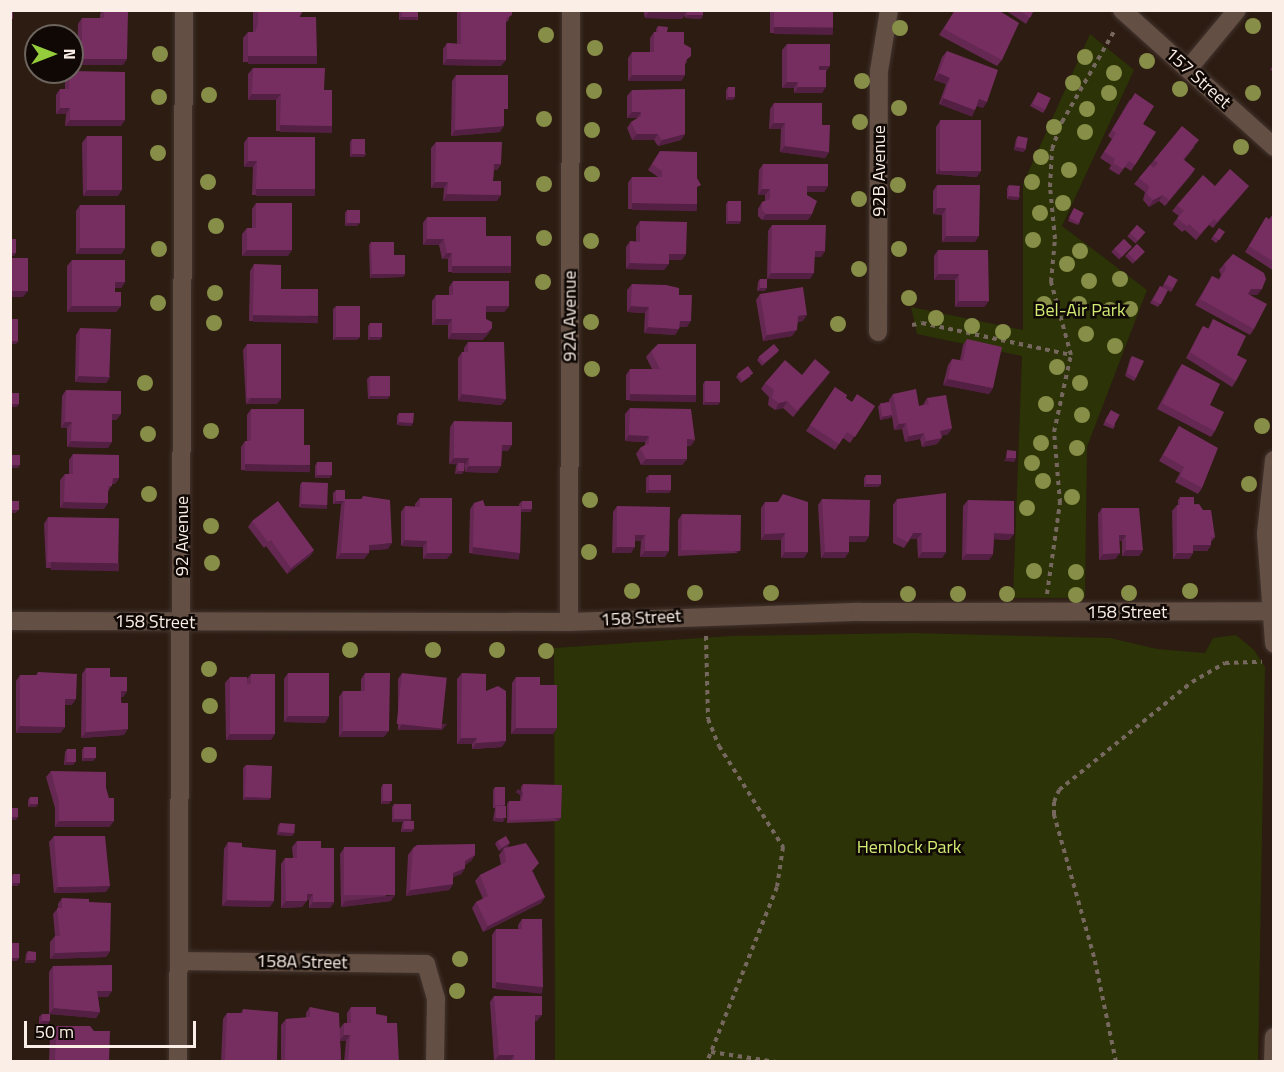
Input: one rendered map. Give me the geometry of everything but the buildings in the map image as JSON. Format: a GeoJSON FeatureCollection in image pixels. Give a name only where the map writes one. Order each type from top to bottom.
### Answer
{"type":"FeatureCollection","features":[{"type":"Feature","properties":{"kind":"street","name":"92 Avenue"},"geometry":{"type":"LineString","coordinates":[[178,1062],[184,10]]}},
{"type":"Feature","properties":{"kind":"street","name":"92A Avenue"},"geometry":{"type":"LineString","coordinates":[[569,622],[571,10]]}},
{"type":"Feature","properties":{"kind":"street","name":"92B Avenue"},"geometry":{"type":"LineString","coordinates":[[878,332],[879,71],[889,10]]}},
{"type":"Feature","properties":{"kind":"street"},"geometry":{"type":"LineString","coordinates":[[1189,69],[1237,10]]}},
{"type":"Feature","properties":{"kind":"street","name":"157 Street"},"geometry":{"type":"LineString","coordinates":[[1119,19],[1189,69],[1274,147]]}},
{"type":"Feature","properties":{"kind":"street"},"geometry":{"type":"LineString","coordinates":[[1274,460],[1266,534],[1274,644]]}},
{"type":"Feature","properties":{"kind":"street","name":"158 Street"},"geometry":{"type":"LineString","coordinates":[[10,621],[569,622],[860,612],[1271,611]]}},
{"type":"Feature","properties":{"kind":"street","name":"158A Street"},"geometry":{"type":"LineString","coordinates":[[179,961],[426,964],[436,999],[435,1062]]}},
{"type":"Feature","properties":{"kind":"street"},"geometry":{"type":"LineString","coordinates":[[1273,1062],[1274,1037]]}},
{"type":"Feature","properties":{"kind":"path"},"geometry":{"type":"LineString","coordinates":[[1045,602],[1060,503],[1054,432],[1071,355],[1051,282],[1055,239],[1050,187],[1052,149],[1067,112],[1119,19]]}},
{"type":"Feature","properties":{"kind":"path"},"geometry":{"type":"LineString","coordinates":[[912,325],[922,324],[1071,355]]}},
{"type":"Feature","properties":{"kind":"path"},"geometry":{"type":"LineString","coordinates":[[705,632],[708,718],[719,746],[783,847],[777,887],[707,1062]]}},
{"type":"Feature","properties":{"kind":"path"},"geometry":{"type":"LineString","coordinates":[[1116,1062],[1094,957],[1054,815],[1054,802],[1059,790],[1192,682],[1225,663],[1262,662]]}},
{"type":"Feature","properties":{"kind":"path"},"geometry":{"type":"LineString","coordinates":[[711,1052],[776,1062]]}},
{"type":"Feature","properties":{"kind":"green space","name":"Bel-Air Park"},"geometry":{"type":"Polygon","coordinates":[[[1090,34],[1134,70],[1062,226],[1147,290],[1087,447],[1085,598],[1013,598],[1022,356],[917,334],[911,307],[1023,330],[1023,184],[1090,34]]]}},
{"type":"Feature","properties":{"kind":"green space","name":"Hemlock Park"},"geometry":{"type":"Polygon","coordinates":[[[912,633],[1110,638],[1157,649],[1205,653],[1213,638],[1236,635],[1254,650],[1265,667],[1258,1061],[555,1061],[554,648],[730,636],[912,633]]]}}]}
